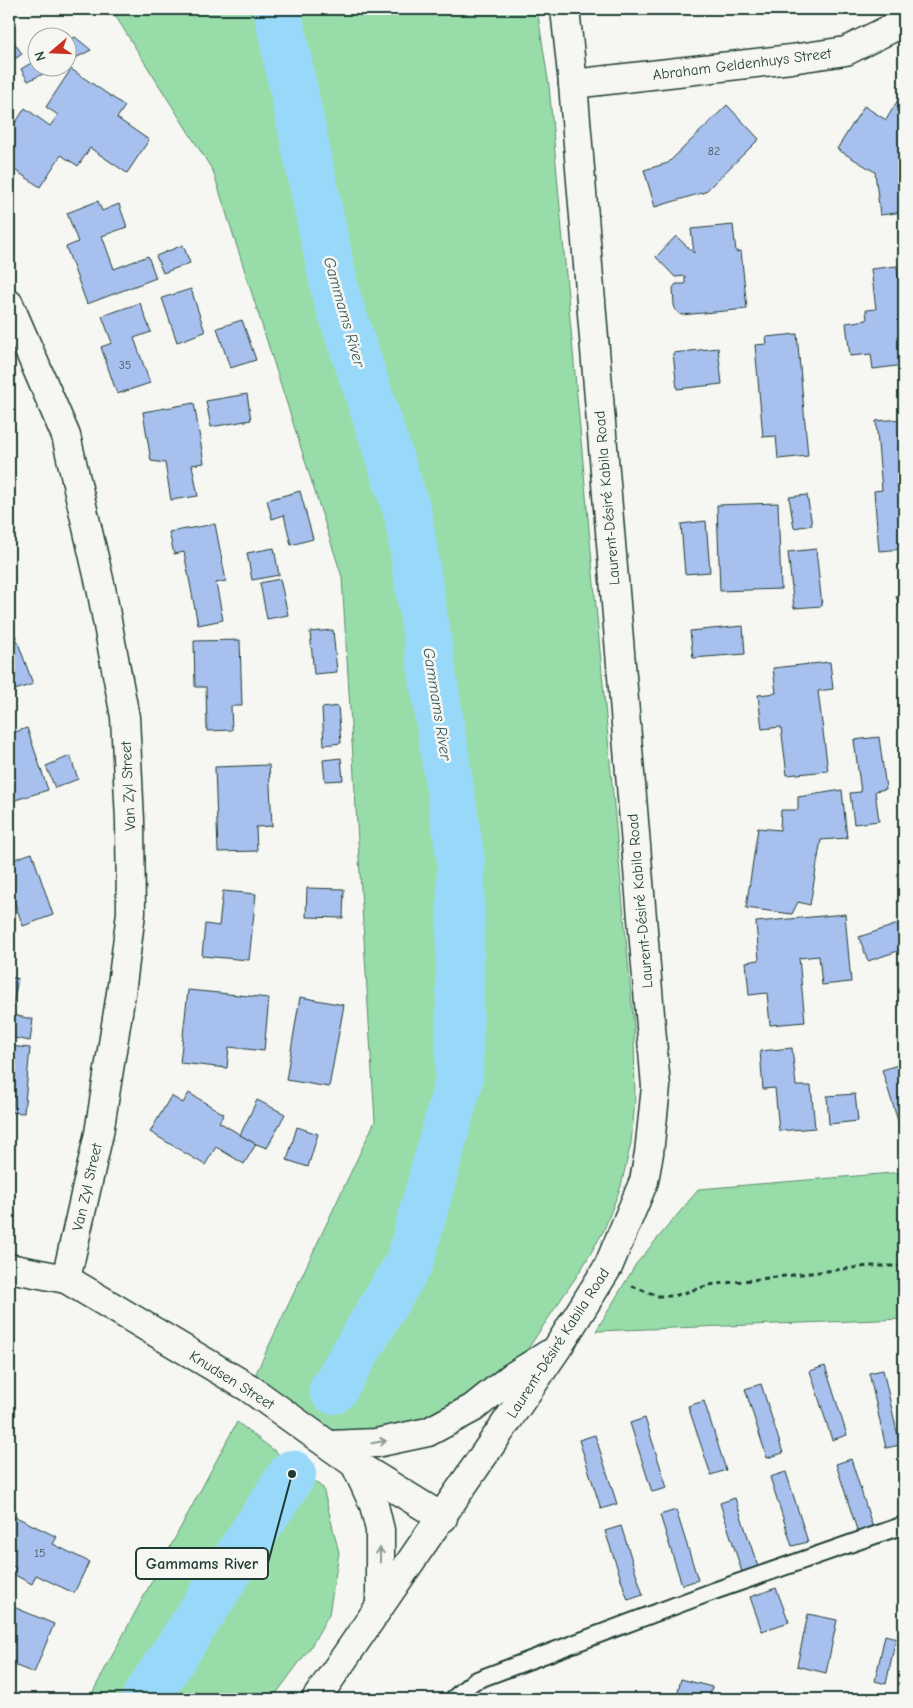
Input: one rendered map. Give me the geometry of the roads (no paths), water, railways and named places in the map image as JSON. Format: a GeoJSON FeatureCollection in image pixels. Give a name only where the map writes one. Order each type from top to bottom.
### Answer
{"type":"FeatureCollection","features":[{"type":"Feature","properties":{"kind":"street","name":"Laurent-Désiré Kabila Road"},"geometry":{"type":"LineString","coordinates":[[316,1699],[558,1348],[608,1267],[644,1181],[649,1153],[656,1087],[573,84],[565,9]]}},
{"type":"Feature","properties":{"kind":"street","name":"Abraham Geldenhuys Street"},"geometry":{"type":"LineString","coordinates":[[573,84],[791,60],[846,50],[904,22]]}},
{"type":"Feature","properties":{"kind":"street","name":"Van Zyl Street"},"geometry":{"type":"LineString","coordinates":[[9,304],[66,436],[101,588],[125,718],[130,821],[131,912],[121,993],[99,1133],[66,1279]]}},
{"type":"Feature","properties":{"kind":"street","name":"Knudsen Street"},"geometry":{"type":"LineString","coordinates":[[9,1268],[66,1279],[249,1388],[355,1464],[442,1518]]}},
{"type":"Feature","properties":{"kind":"street"},"geometry":{"type":"LineString","coordinates":[[330,1445],[376,1443],[428,1432],[473,1408],[512,1377],[558,1348]]}},
{"type":"Feature","properties":{"kind":"street"},"geometry":{"type":"LineString","coordinates":[[355,1464],[366,1484],[379,1524],[380,1604]]}},
{"type":"Feature","properties":{"kind":"lane"},"geometry":{"type":"LineString","coordinates":[[453,1699],[474,1681],[714,1592],[904,1525]]}},
{"type":"Feature","properties":{"kind":"waterway","name":"Gammams River"},"geometry":{"type":"LineString","coordinates":[[277,9],[336,295],[408,514],[461,861],[459,1080],[410,1261],[333,1390]]}},
{"type":"Feature","properties":{"kind":"waterway","name":"Gammams River"},"geometry":{"type":"LineString","coordinates":[[145,1699],[292,1474]]}},
{"type":"Feature","properties":{"kind":"place","name":"Gammams River"},"geometry":{"type":"Point","coordinates":[292,1474]}}]}
